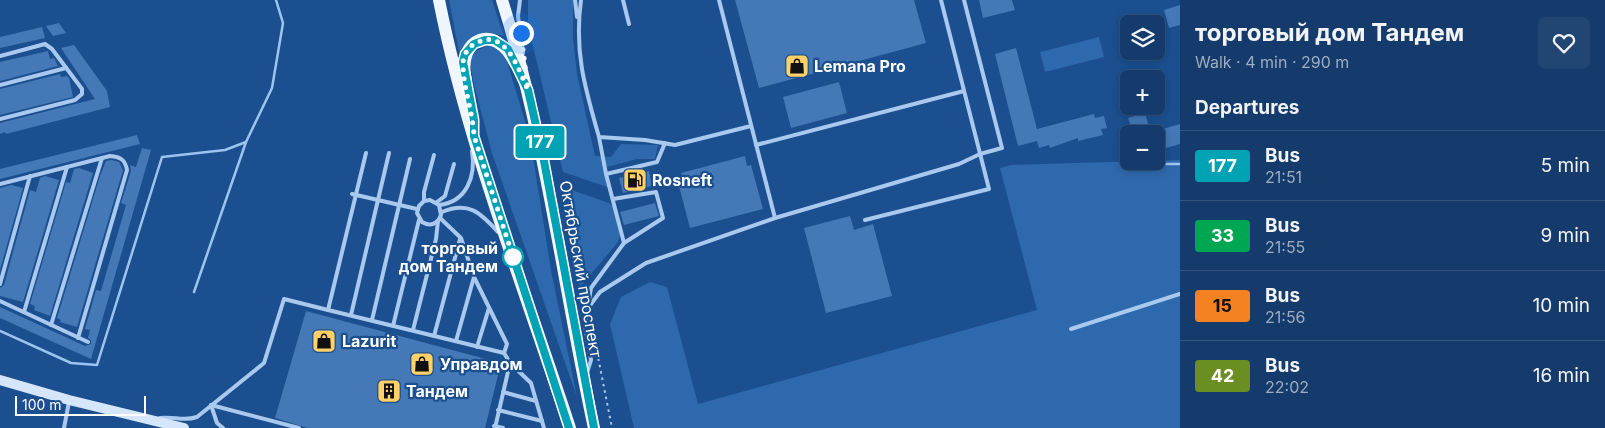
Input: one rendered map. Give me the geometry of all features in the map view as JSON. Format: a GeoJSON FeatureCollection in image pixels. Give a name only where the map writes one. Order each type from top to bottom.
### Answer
{"type":"FeatureCollection","features":[{"type":"Feature","properties":{"kind":"main road"},"geometry":{"type":"LineString","coordinates":[[440,0],[447,39],[501,244],[515,263]]}},
{"type":"Feature","properties":{"kind":"main road","name":"Октябрьский проспект"},"geometry":{"type":"LineString","coordinates":[[502,0],[528,90],[544,161],[594,428]]}},
{"type":"Feature","properties":{"kind":"main road"},"geometry":{"type":"LineString","coordinates":[[528,90],[510,53],[502,44],[485,40],[470,47],[465,54],[463,66],[472,109],[472,137],[569,428]]}},
{"type":"Feature","properties":{"kind":"main road"},"geometry":{"type":"LineString","coordinates":[[0,380],[69,400],[184,428]]}},
{"type":"Feature","properties":{"kind":"lane"},"geometry":{"type":"LineString","coordinates":[[520,0],[518,16],[528,90]]}},
{"type":"Feature","properties":{"kind":"lane"},"geometry":{"type":"LineString","coordinates":[[575,0],[578,21]]}},
{"type":"Feature","properties":{"kind":"lane"},"geometry":{"type":"LineString","coordinates":[[581,0],[577,37],[584,84],[624,243]]}},
{"type":"Feature","properties":{"kind":"lane"},"geometry":{"type":"LineString","coordinates":[[623,0],[629,24]]}},
{"type":"Feature","properties":{"kind":"lane"},"geometry":{"type":"LineString","coordinates":[[720,0],[775,218]]}},
{"type":"Feature","properties":{"kind":"lane"},"geometry":{"type":"LineString","coordinates":[[864,220],[989,188],[941,0]]}},
{"type":"Feature","properties":{"kind":"lane"},"geometry":{"type":"LineString","coordinates":[[588,308],[600,292],[646,263],[775,218],[959,164],[980,154],[1002,148],[964,0]]}},
{"type":"Feature","properties":{"kind":"lane"},"geometry":{"type":"LineString","coordinates":[[0,56],[45,44],[82,89],[82,94],[75,100],[0,119]]}},
{"type":"Feature","properties":{"kind":"lane"},"geometry":{"type":"LineString","coordinates":[[0,85],[66,68]]}},
{"type":"Feature","properties":{"kind":"lane"},"geometry":{"type":"LineString","coordinates":[[756,144],[964,91]]}},
{"type":"Feature","properties":{"kind":"lane"},"geometry":{"type":"LineString","coordinates":[[598,136],[675,145],[751,126]]}},
{"type":"Feature","properties":{"kind":"lane"},"geometry":{"type":"LineString","coordinates":[[417,209],[424,201],[430,200],[438,204],[455,201],[471,182],[474,172],[472,137]]}},
{"type":"Feature","properties":{"kind":"lane"},"geometry":{"type":"LineString","coordinates":[[606,174],[657,162],[664,143]]}},
{"type":"Feature","properties":{"kind":"lane"},"geometry":{"type":"LineString","coordinates":[[328,310],[354,194],[366,153]]}},
{"type":"Feature","properties":{"kind":"lane"},"geometry":{"type":"LineString","coordinates":[[351,316],[389,153]]}},
{"type":"Feature","properties":{"kind":"lane"},"geometry":{"type":"LineString","coordinates":[[424,201],[424,192],[434,155]]}},
{"type":"Feature","properties":{"kind":"lane"},"geometry":{"type":"LineString","coordinates":[[0,184],[102,158],[120,157],[126,163],[126,170],[78,338]]}},
{"type":"Feature","properties":{"kind":"lane"},"geometry":{"type":"LineString","coordinates":[[51,325],[102,158]]}},
{"type":"Feature","properties":{"kind":"lane"},"geometry":{"type":"LineString","coordinates":[[372,320],[410,159]]}},
{"type":"Feature","properties":{"kind":"lane"},"geometry":{"type":"LineString","coordinates":[[438,204],[445,196],[454,164]]}},
{"type":"Feature","properties":{"kind":"lane"},"geometry":{"type":"LineString","coordinates":[[24,312],[67,167]]}},
{"type":"Feature","properties":{"kind":"lane"},"geometry":{"type":"LineString","coordinates":[[0,284],[30,176]]}},
{"type":"Feature","properties":{"kind":"lane"},"geometry":{"type":"LineString","coordinates":[[585,380],[591,360],[585,326],[591,288],[624,243],[663,218],[656,192],[613,199]]}},
{"type":"Feature","properties":{"kind":"lane"},"geometry":{"type":"LineString","coordinates":[[354,194],[417,209]]}},
{"type":"Feature","properties":{"kind":"lane"},"geometry":{"type":"LineString","coordinates":[[438,204],[442,212]]}},
{"type":"Feature","properties":{"kind":"lane"},"geometry":{"type":"LineString","coordinates":[[413,330],[442,212],[456,206],[466,207],[484,217],[498,232]]}},
{"type":"Feature","properties":{"kind":"lane"},"geometry":{"type":"LineString","coordinates":[[393,326],[419,220],[417,209]]}},
{"type":"Feature","properties":{"kind":"lane"},"geometry":{"type":"LineString","coordinates":[[419,220],[428,225],[439,220]]}},
{"type":"Feature","properties":{"kind":"lane"},"geometry":{"type":"LineString","coordinates":[[439,220],[461,238],[474,277],[507,344],[504,353]]}},
{"type":"Feature","properties":{"kind":"lane"},"geometry":{"type":"LineString","coordinates":[[434,336],[461,238]]}},
{"type":"Feature","properties":{"kind":"lane"},"geometry":{"type":"LineString","coordinates":[[456,341],[474,277]]}},
{"type":"Feature","properties":{"kind":"lane"},"geometry":{"type":"LineString","coordinates":[[1071,329],[1180,294]]}},
{"type":"Feature","properties":{"kind":"lane"},"geometry":{"type":"LineString","coordinates":[[151,420],[168,417],[186,421],[197,417],[264,363],[284,300],[504,353],[510,363],[531,383],[544,428]]}},
{"type":"Feature","properties":{"kind":"lane"},"geometry":{"type":"LineString","coordinates":[[0,301],[88,342]]}},
{"type":"Feature","properties":{"kind":"lane"},"geometry":{"type":"LineString","coordinates":[[477,346],[490,308]]}},
{"type":"Feature","properties":{"kind":"lane"},"geometry":{"type":"LineString","coordinates":[[503,428],[495,427],[510,363]]}},
{"type":"Feature","properties":{"kind":"lane"},"geometry":{"type":"LineString","coordinates":[[503,392],[536,401]]}},
{"type":"Feature","properties":{"kind":"lane"},"geometry":{"type":"LineString","coordinates":[[64,428],[69,400]]}},
{"type":"Feature","properties":{"kind":"lane"},"geometry":{"type":"LineString","coordinates":[[211,405],[217,423],[223,428]]}},
{"type":"Feature","properties":{"kind":"lane"},"geometry":{"type":"LineString","coordinates":[[211,405],[299,428]]}},
{"type":"Feature","properties":{"kind":"lane"},"geometry":{"type":"LineString","coordinates":[[498,410],[542,421]]}},
{"type":"Feature","properties":{"kind":"path"},"geometry":{"type":"LineString","coordinates":[[595,345],[612,428]]}},
{"type":"Feature","properties":{"kind":"shaded area"},"geometry":{"type":"Polygon","coordinates":[[[449,0],[492,0],[504,36],[491,34],[479,36],[468,41],[459,52],[449,0]]]}},
{"type":"Feature","properties":{"kind":"shaded area"},"geometry":{"type":"Polygon","coordinates":[[[528,0],[573,0],[573,38],[577,74],[595,156],[611,157],[621,144],[658,145],[655,159],[637,159],[607,167],[610,185],[607,187],[563,172],[528,25],[528,0]]]}},
{"type":"Feature","properties":{"kind":"shaded area"},"geometry":{"type":"Polygon","coordinates":[[[1099,37],[1104,57],[1045,72],[1040,52],[1099,37]]]}},
{"type":"Feature","properties":{"kind":"shaded area"},"geometry":{"type":"Polygon","coordinates":[[[488,45],[499,49],[506,58],[530,138],[551,270],[577,397],[492,153],[474,85],[470,63],[473,53],[488,45]]]}},
{"type":"Feature","properties":{"kind":"shaded area"},"geometry":{"type":"Polygon","coordinates":[[[1165,160],[1180,160],[1180,428],[634,428],[610,324],[621,297],[650,282],[667,287],[698,404],[1037,310],[1000,168],[1011,165],[1120,162],[1120,170],[1165,170],[1165,160]]]}},
{"type":"Feature","properties":{"kind":"shaded area"},"geometry":{"type":"Polygon","coordinates":[[[566,188],[609,203],[616,211],[621,226],[618,242],[580,287],[566,188]]]}},
{"type":"Feature","properties":{"kind":"building","name":"Lemana Pro"},"geometry":{"type":"Polygon","coordinates":[[[735,0],[914,0],[926,43],[759,88],[735,0]]]}},
{"type":"Feature","properties":{"kind":"building"},"geometry":{"type":"Polygon","coordinates":[[[979,0],[1012,0],[1015,10],[983,18],[979,0]]]}},
{"type":"Feature","properties":{"kind":"building"},"geometry":{"type":"Polygon","coordinates":[[[1180,5],[1180,25],[1169,28],[1164,10],[1180,5]]]}},
{"type":"Feature","properties":{"kind":"building"},"geometry":{"type":"Polygon","coordinates":[[[59,23],[66,33],[53,36],[46,26],[59,23]]]}},
{"type":"Feature","properties":{"kind":"building"},"geometry":{"type":"Polygon","coordinates":[[[42,27],[45,38],[0,48],[0,37],[42,27]]]}},
{"type":"Feature","properties":{"kind":"building"},"geometry":{"type":"Polygon","coordinates":[[[74,45],[107,91],[110,107],[0,134],[0,123],[95,99],[61,48],[74,45]]]}},
{"type":"Feature","properties":{"kind":"building"},"geometry":{"type":"Polygon","coordinates":[[[1016,48],[1037,129],[1094,114],[1095,118],[1104,116],[1107,128],[1101,129],[1103,135],[1078,141],[1078,138],[1050,148],[1049,145],[1039,148],[1037,141],[1018,146],[995,54],[1016,48]]]}},
{"type":"Feature","properties":{"kind":"building"},"geometry":{"type":"Polygon","coordinates":[[[48,51],[50,59],[54,58],[58,66],[0,81],[0,62],[48,51]]]}},
{"type":"Feature","properties":{"kind":"building"},"geometry":{"type":"Polygon","coordinates":[[[60,74],[61,77],[67,76],[69,78],[73,97],[0,115],[0,89],[60,74]]]}},
{"type":"Feature","properties":{"kind":"building"},"geometry":{"type":"Polygon","coordinates":[[[839,82],[847,113],[791,128],[783,97],[839,82]]]}},
{"type":"Feature","properties":{"kind":"building"},"geometry":{"type":"Polygon","coordinates":[[[1146,115],[1148,125],[1131,125],[1128,118],[1146,115]]]}},
{"type":"Feature","properties":{"kind":"building"},"geometry":{"type":"Polygon","coordinates":[[[1180,124],[1180,144],[1165,148],[1165,128],[1180,124]]]}},
{"type":"Feature","properties":{"kind":"building"},"geometry":{"type":"Polygon","coordinates":[[[137,135],[140,144],[0,179],[0,169],[137,135]]]}},
{"type":"Feature","properties":{"kind":"building"},"geometry":{"type":"Polygon","coordinates":[[[142,148],[151,150],[91,359],[0,318],[0,307],[85,346],[91,344],[91,340],[88,338],[90,330],[85,329],[96,290],[101,291],[126,205],[121,203],[131,171],[130,165],[136,167],[142,148]]]}},
{"type":"Feature","properties":{"kind":"building"},"geometry":{"type":"Polygon","coordinates":[[[745,156],[747,166],[751,165],[763,209],[690,228],[679,186],[684,184],[681,173],[745,156]]]}},
{"type":"Feature","properties":{"kind":"building"},"geometry":{"type":"Polygon","coordinates":[[[106,161],[119,162],[123,170],[77,327],[60,322],[61,320],[57,318],[100,176],[106,161]]]}},
{"type":"Feature","properties":{"kind":"building"},"geometry":{"type":"Polygon","coordinates":[[[79,168],[93,173],[50,316],[34,310],[35,306],[30,304],[66,182],[70,183],[74,169],[79,168]]]}},
{"type":"Feature","properties":{"kind":"building"},"geometry":{"type":"Polygon","coordinates":[[[649,171],[652,186],[623,193],[619,178],[649,171]]]}},
{"type":"Feature","properties":{"kind":"building"},"geometry":{"type":"Polygon","coordinates":[[[45,176],[59,180],[23,302],[0,296],[0,288],[4,285],[30,190],[36,192],[40,178],[45,176]]]}},
{"type":"Feature","properties":{"kind":"building"},"geometry":{"type":"Polygon","coordinates":[[[11,185],[23,188],[0,270],[0,188],[11,185]]]}},
{"type":"Feature","properties":{"kind":"building"},"geometry":{"type":"Polygon","coordinates":[[[655,203],[659,216],[624,225],[620,212],[655,203]]]}},
{"type":"Feature","properties":{"kind":"building"},"geometry":{"type":"Polygon","coordinates":[[[850,216],[854,230],[873,224],[892,296],[826,313],[804,228],[850,216]]]}},
{"type":"Feature","properties":{"kind":"building","name":"Тандем"},"geometry":{"type":"Polygon","coordinates":[[[306,311],[501,363],[485,428],[308,428],[275,418],[306,311]]]}},
{"type":"Feature","properties":{"kind":"waterway"},"geometry":{"type":"LineString","coordinates":[[194,292],[246,142],[272,88],[283,23],[276,0]]}},
{"type":"Feature","properties":{"kind":"waterway"},"geometry":{"type":"LineString","coordinates":[[0,331],[71,363],[97,365],[162,157],[225,150],[246,142]]}},
{"type":"Feature","properties":{"kind":"waterway"},"geometry":{"type":"LineString","coordinates":[[1165,164],[1180,164]]}},
{"type":"Feature","properties":{"kind":"bus line","name":"177"},"geometry":{"type":"LineString","coordinates":[[569,428],[474,136],[474,120],[463,62],[465,54],[470,47],[477,42],[485,40],[494,40],[508,49],[528,90],[544,161],[594,428]]}},
{"type":"Feature","properties":{"kind":"place","name":"Lemana Pro"},"geometry":{"type":"Point","coordinates":[797,66]}},
{"type":"Feature","properties":{"kind":"place","name":"Rosneft"},"geometry":{"type":"Point","coordinates":[635,180]}},
{"type":"Feature","properties":{"kind":"place","name":"торговый дом Тандем"},"geometry":{"type":"Point","coordinates":[513,257]}},
{"type":"Feature","properties":{"kind":"place","name":"Lazurit"},"geometry":{"type":"Point","coordinates":[324,341]}},
{"type":"Feature","properties":{"kind":"place","name":"Управдом"},"geometry":{"type":"Point","coordinates":[422,364]}},
{"type":"Feature","properties":{"kind":"place","name":"Тандем"},"geometry":{"type":"Point","coordinates":[389,391]}},
{"type":"Feature","properties":{"kind":"route"},"geometry":{"type":"LineString","coordinates":[[513,257],[515,263],[474,136],[474,120],[463,62],[465,54],[477,42],[490,40],[498,42],[508,49],[528,90],[521,33]]}}]}
